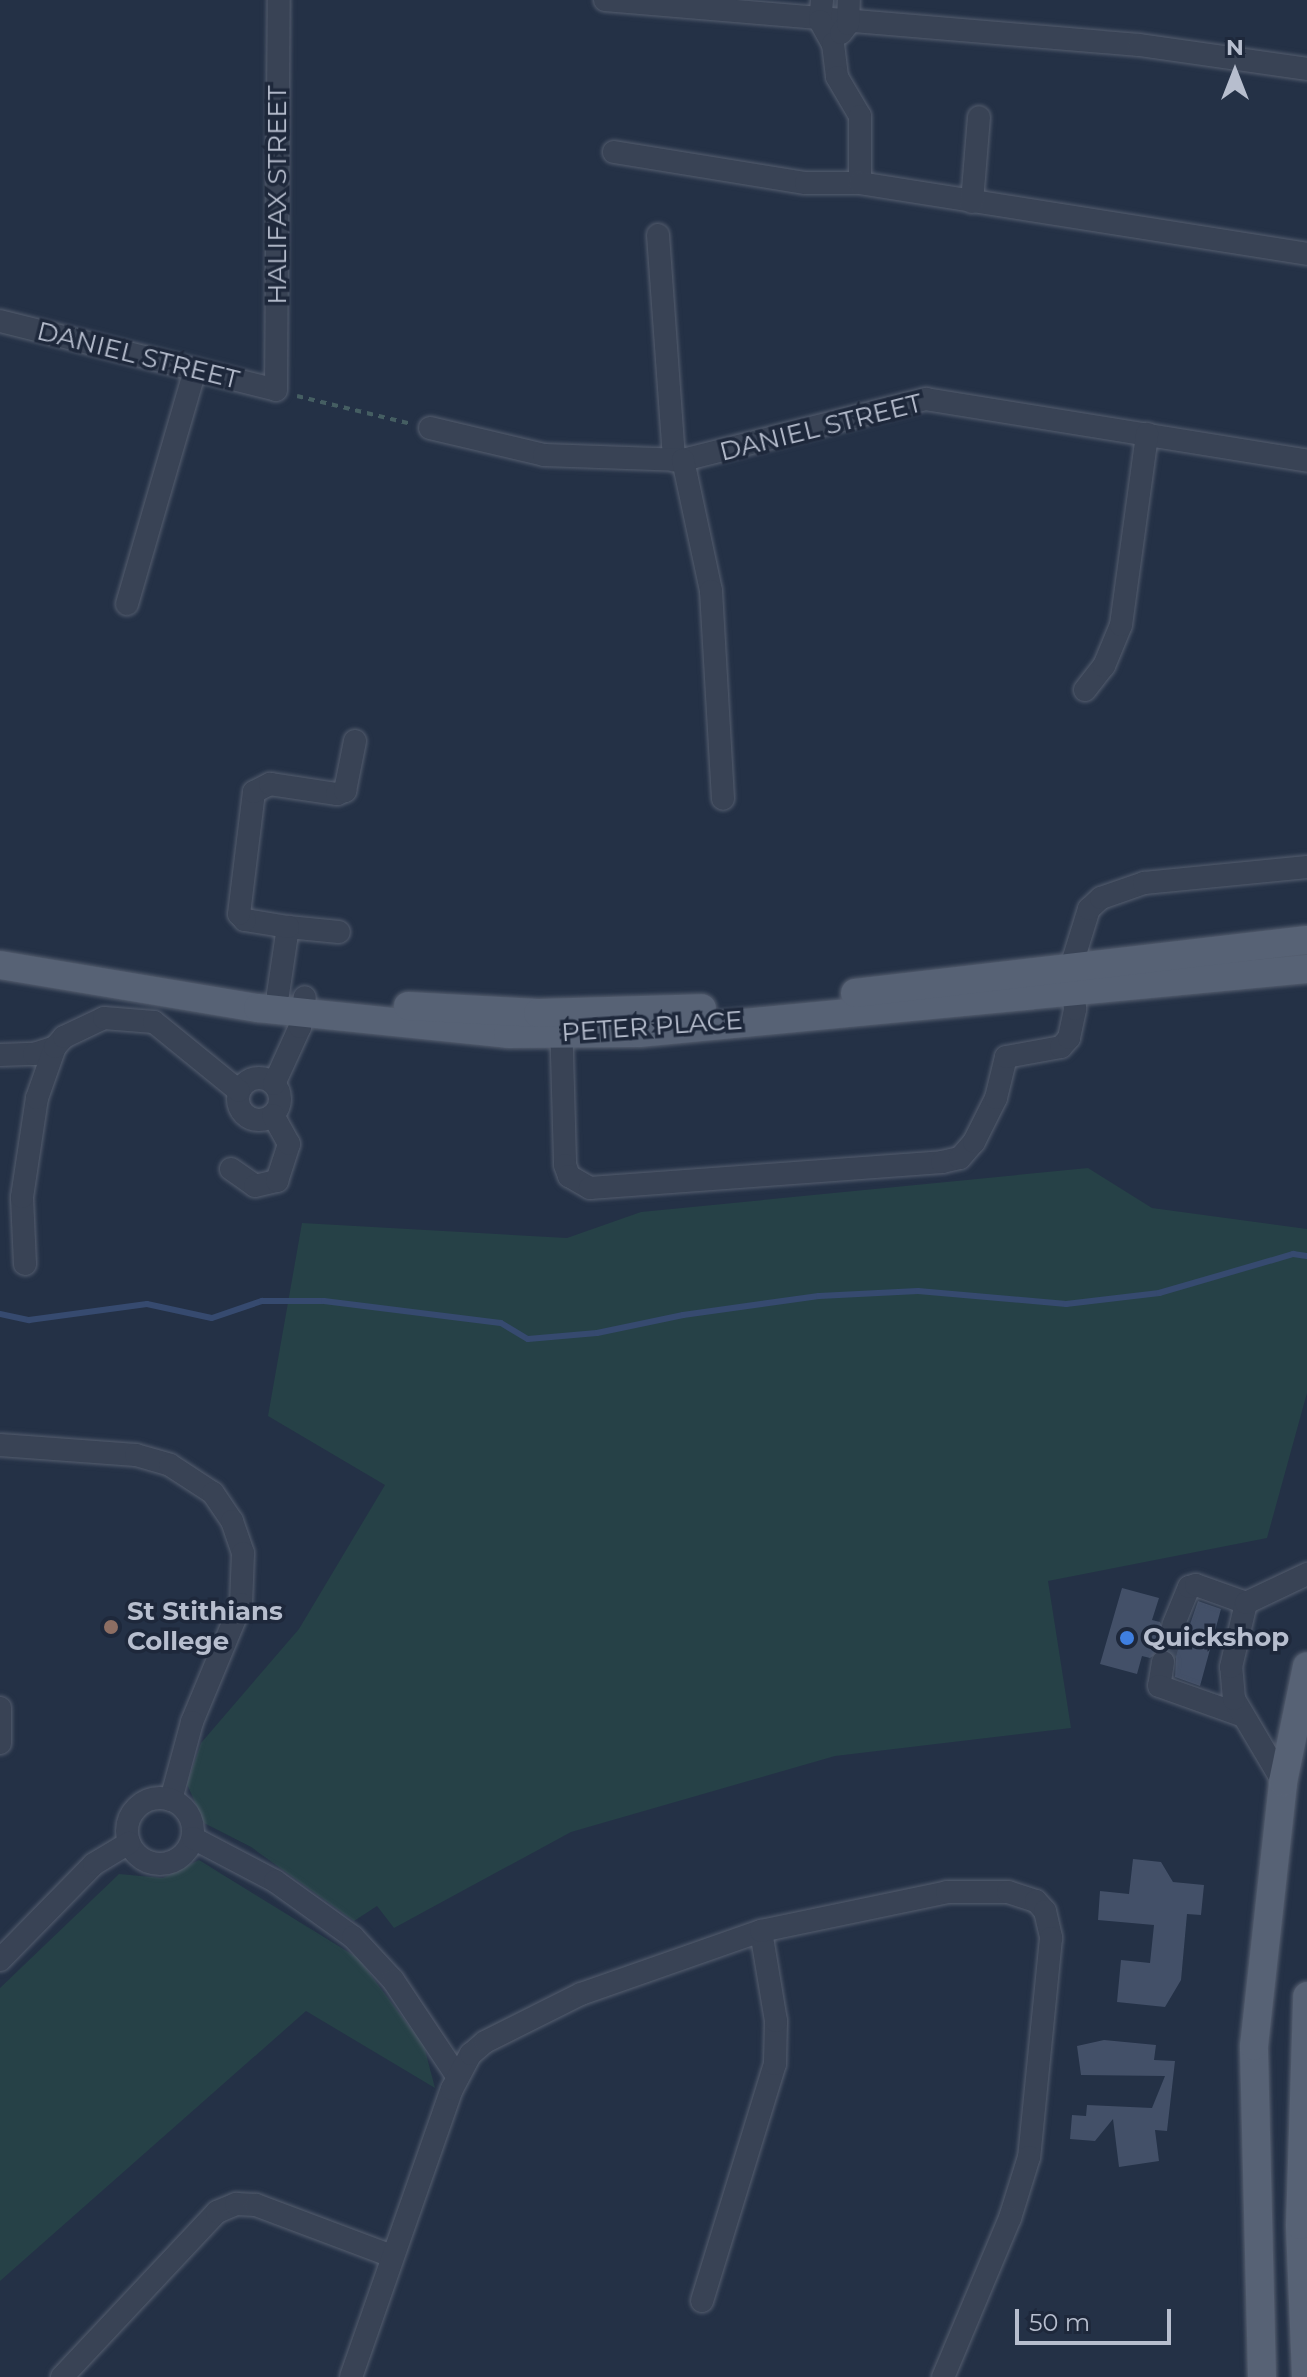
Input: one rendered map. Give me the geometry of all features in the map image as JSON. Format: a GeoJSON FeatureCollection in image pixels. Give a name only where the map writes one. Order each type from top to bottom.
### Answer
{"type":"FeatureCollection","features":[{"type":"Feature","properties":{"kind":"main road","name":"PETER PLACE"},"geometry":{"type":"LineString","coordinates":[[0,965],[378,1013],[492,1034],[561,1023],[639,1033],[1072,978],[1307,940]]}},
{"type":"Feature","properties":{"kind":"main road","name":"PETER PLACE"},"geometry":{"type":"LineString","coordinates":[[0,954],[296,1002]]}},
{"type":"Feature","properties":{"kind":"main road","name":"PETER PLACE"},"geometry":{"type":"LineString","coordinates":[[1072,978],[1307,969]]}},
{"type":"Feature","properties":{"kind":"main road"},"geometry":{"type":"LineString","coordinates":[[1262,2377],[1254,2046],[1283,1782],[1307,1666]]}},
{"type":"Feature","properties":{"kind":"main road"},"geometry":{"type":"LineString","coordinates":[[1306,2377],[1300,2225],[1307,1996]]}},
{"type":"Feature","properties":{"kind":"street","name":"HALIFAX STREET"},"geometry":{"type":"LineString","coordinates":[[276,390],[279,0]]}},
{"type":"Feature","properties":{"kind":"street"},"geometry":{"type":"LineString","coordinates":[[605,0],[821,10],[848,24],[1139,45],[1307,69]]}},
{"type":"Feature","properties":{"kind":"street"},"geometry":{"type":"LineString","coordinates":[[833,44],[848,24],[849,0]]}},
{"type":"Feature","properties":{"kind":"street"},"geometry":{"type":"LineString","coordinates":[[821,10],[833,44],[841,88],[860,116],[860,183]]}},
{"type":"Feature","properties":{"kind":"street"},"geometry":{"type":"LineString","coordinates":[[972,202],[979,117]]}},
{"type":"Feature","properties":{"kind":"street"},"geometry":{"type":"LineString","coordinates":[[614,152],[806,183],[860,183],[1307,254]]}},
{"type":"Feature","properties":{"kind":"street"},"geometry":{"type":"LineString","coordinates":[[658,235],[679,460],[711,591],[723,799]]}},
{"type":"Feature","properties":{"kind":"street","name":"DANIEL STREET"},"geometry":{"type":"LineString","coordinates":[[0,321],[276,390]]}},
{"type":"Feature","properties":{"kind":"street"},"geometry":{"type":"LineString","coordinates":[[127,604],[195,370]]}},
{"type":"Feature","properties":{"kind":"street","name":"DANIEL STREET"},"geometry":{"type":"LineString","coordinates":[[430,428],[544,455],[679,460],[926,399],[1307,461]]}},
{"type":"Feature","properties":{"kind":"street"},"geometry":{"type":"LineString","coordinates":[[1085,690],[1104,666],[1121,625],[1147,434]]}},
{"type":"Feature","properties":{"kind":"street"},"geometry":{"type":"LineString","coordinates":[[339,932],[245,920],[239,914],[254,792],[270,784],[337,794],[345,791],[355,741]]}},
{"type":"Feature","properties":{"kind":"street"},"geometry":{"type":"LineString","coordinates":[[561,1023],[565,1165],[569,1176],[590,1188],[942,1162],[960,1158],[974,1142],[996,1098],[1006,1057],[1065,1043],[1073,1023],[1072,978],[1089,909],[1113,890],[1307,867]]}},
{"type":"Feature","properties":{"kind":"street"},"geometry":{"type":"LineString","coordinates":[[25,1264],[22,1197],[40,1086],[55,1047],[76,1028],[104,1018],[131,1016],[154,1022],[178,1038],[239,1091],[239,1108],[246,1117],[257,1121],[273,1115],[280,1100],[274,1084],[296,1002],[288,927]]}},
{"type":"Feature","properties":{"kind":"street"},"geometry":{"type":"LineString","coordinates":[[2,1056],[55,1047]]}},
{"type":"Feature","properties":{"kind":"street"},"geometry":{"type":"LineString","coordinates":[[2,1056],[40,1086]]}},
{"type":"Feature","properties":{"kind":"street"},"geometry":{"type":"LineString","coordinates":[[239,1091],[255,1079],[274,1084]]}},
{"type":"Feature","properties":{"kind":"street"},"geometry":{"type":"LineString","coordinates":[[231,1169],[255,1186],[277,1181],[289,1144],[285,1128],[273,1115]]}},
{"type":"Feature","properties":{"kind":"street"},"geometry":{"type":"LineString","coordinates":[[0,1445],[136,1455],[170,1465],[213,1493],[232,1521],[243,1553],[241,1604],[192,1722],[171,1800]]}},
{"type":"Feature","properties":{"kind":"street"},"geometry":{"type":"LineString","coordinates":[[1173,1626],[1189,1587],[1196,1585],[1246,1603],[1307,1574]]}},
{"type":"Feature","properties":{"kind":"street"},"geometry":{"type":"LineString","coordinates":[[1246,1603],[1231,1667],[1241,1715],[1283,1782]]}},
{"type":"Feature","properties":{"kind":"street"},"geometry":{"type":"LineString","coordinates":[[1163,1662],[1159,1686],[1241,1715]]}},
{"type":"Feature","properties":{"kind":"street"},"geometry":{"type":"LineString","coordinates":[[0,1708],[0,1743]]}},
{"type":"Feature","properties":{"kind":"street"},"geometry":{"type":"LineString","coordinates":[[152,1799],[171,1800],[190,1816],[193,1838],[182,1856],[163,1864],[142,1859],[129,1843],[133,1812],[152,1799]]}},
{"type":"Feature","properties":{"kind":"street"},"geometry":{"type":"LineString","coordinates":[[193,1838],[275,1881],[353,1937],[393,1980],[457,2076]]}},
{"type":"Feature","properties":{"kind":"street"},"geometry":{"type":"LineString","coordinates":[[4,1945],[94,1864],[129,1843]]}},
{"type":"Feature","properties":{"kind":"street"},"geometry":{"type":"LineString","coordinates":[[351,2377],[457,2076],[471,2054],[516,2024],[581,1994],[761,1931],[947,1892],[1008,1892],[1036,1901],[1045,1911],[1051,1953],[1027,2172],[943,2377]]}},
{"type":"Feature","properties":{"kind":"street"},"geometry":{"type":"LineString","coordinates":[[702,2301],[775,2064],[776,2021],[761,1931]]}},
{"type":"Feature","properties":{"kind":"street"},"geometry":{"type":"LineString","coordinates":[[62,2377],[217,2212],[236,2204],[256,2205],[392,2256]]}},
{"type":"Feature","properties":{"kind":"path"},"geometry":{"type":"LineString","coordinates":[[276,390],[430,428]]}},
{"type":"Feature","properties":{"kind":"green space"},"geometry":{"type":"Polygon","coordinates":[[[1088,1168],[1152,1208],[1307,1229],[1307,1393],[1267,1538],[1048,1581],[1071,1728],[835,1756],[571,1832],[394,1928],[377,1906],[354,1921],[251,1847],[204,1823],[187,1784],[201,1743],[299,1629],[385,1485],[268,1416],[302,1223],[567,1238],[641,1212],[1088,1168]]]}},
{"type":"Feature","properties":{"kind":"green space"},"geometry":{"type":"Polygon","coordinates":[[[199,1860],[358,1958],[424,2046],[435,2088],[306,2011],[0,2281],[0,1988],[119,1874],[163,1878],[199,1860]]]}},
{"type":"Feature","properties":{"kind":"building"},"geometry":{"type":"Polygon","coordinates":[[[1122,1588],[1159,1598],[1152,1620],[1160,1622],[1168,1639],[1188,1630],[1198,1601],[1221,1609],[1200,1686],[1175,1677],[1176,1658],[1166,1648],[1150,1658],[1142,1656],[1137,1674],[1100,1664],[1122,1588]]]}},
{"type":"Feature","properties":{"kind":"building"},"geometry":{"type":"Polygon","coordinates":[[[1133,1859],[1161,1862],[1173,1882],[1204,1885],[1201,1915],[1187,1914],[1181,1980],[1165,2007],[1117,2002],[1121,1960],[1150,1963],[1154,1925],[1098,1920],[1100,1891],[1129,1894],[1133,1859]]]}},
{"type":"Feature","properties":{"kind":"building"},"geometry":{"type":"Polygon","coordinates":[[[1104,2040],[1156,2045],[1154,2060],[1175,2061],[1167,2131],[1155,2130],[1159,2161],[1119,2167],[1113,2119],[1095,2141],[1070,2139],[1072,2115],[1086,2116],[1087,2105],[1152,2108],[1165,2076],[1081,2075],[1077,2046],[1104,2040]]]}},
{"type":"Feature","properties":{"kind":"waterway"},"geometry":{"type":"LineString","coordinates":[[0,1314],[29,1320],[147,1304],[212,1318],[262,1301],[324,1301],[501,1323],[528,1339],[597,1333],[683,1315],[819,1296],[918,1291],[1066,1304],[1159,1293],[1293,1254],[1307,1256]]}},
{"type":"Feature","properties":{"kind":"tunnel"},"geometry":{"type":"LineString","coordinates":[[1163,1662],[1173,1626]]}},
{"type":"Feature","properties":{"kind":"place","name":"St Stithians College"},"geometry":{"type":"Point","coordinates":[111,1627]}},
{"type":"Feature","properties":{"kind":"place","name":"Quickshop"},"geometry":{"type":"Point","coordinates":[1127,1638]}}]}
